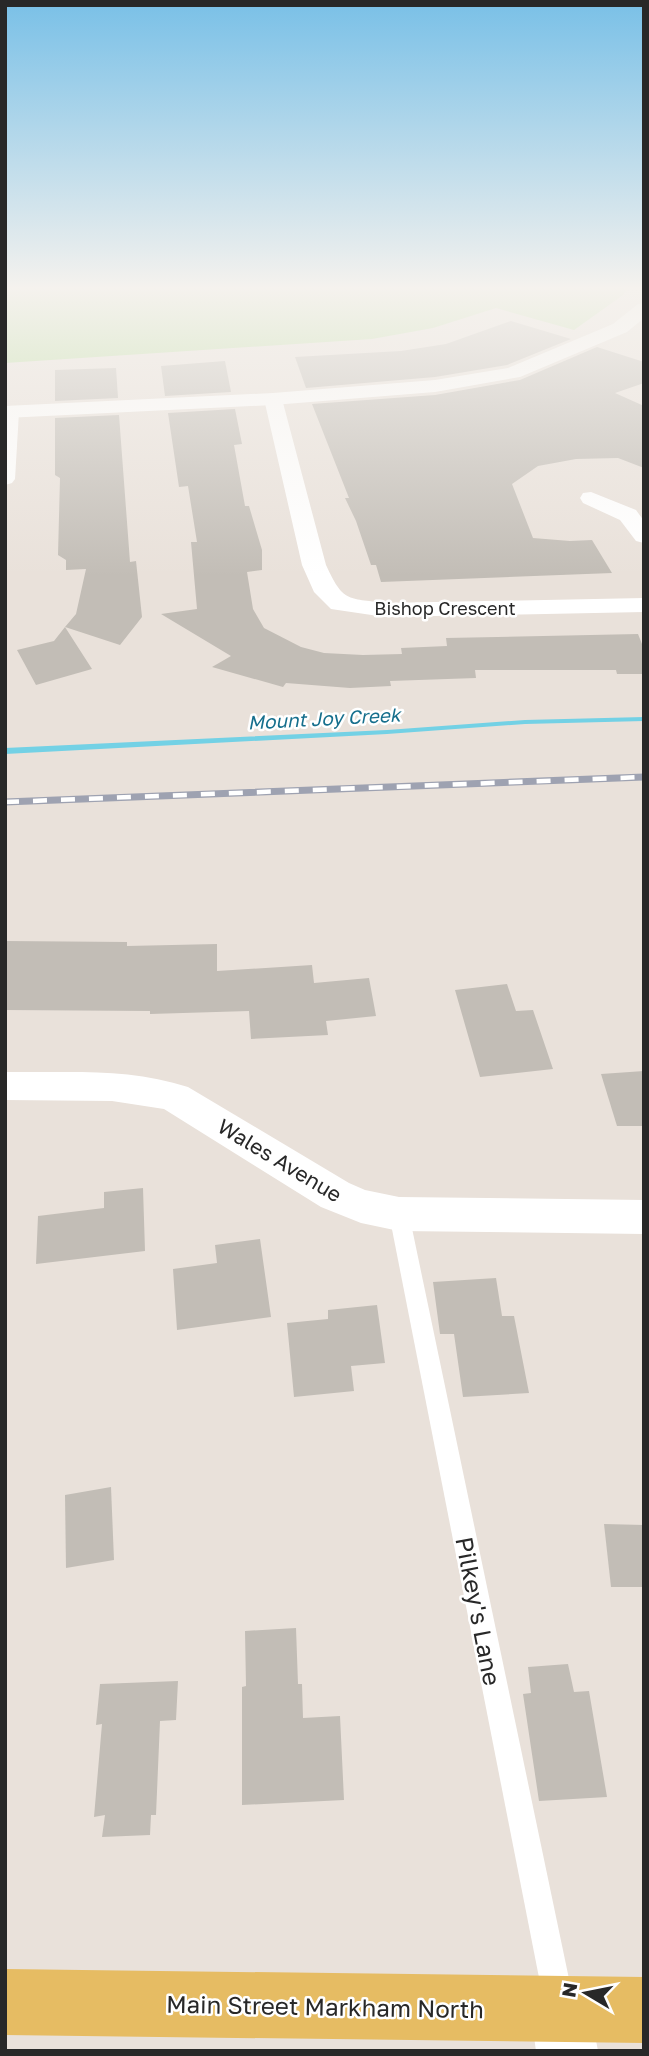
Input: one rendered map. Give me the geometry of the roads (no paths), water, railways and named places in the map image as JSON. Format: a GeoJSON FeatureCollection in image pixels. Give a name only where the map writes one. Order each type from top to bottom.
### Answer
{"type":"FeatureCollection","features":[{"type":"Feature","properties":{"kind":"main road","name":"Main Street Markham North"},"geometry":{"type":"LineString","coordinates":[[5,2002],[563,2030],[644,2010]]}},
{"type":"Feature","properties":{"kind":"street"},"geometry":{"type":"LineString","coordinates":[[5,479],[7,412],[273,399],[447,384]]}},
{"type":"Feature","properties":{"kind":"street","name":"Bishop Crescent"},"geometry":{"type":"LineString","coordinates":[[273,399],[314,565],[326,592],[341,604],[385,610],[644,605]]}},
{"type":"Feature","properties":{"kind":"street"},"geometry":{"type":"LineString","coordinates":[[591,498],[628,515],[644,536]]}},
{"type":"Feature","properties":{"kind":"street","name":"Wales Avenue"},"geometry":{"type":"LineString","coordinates":[[5,1086],[104,1087],[164,1094],[184,1102],[335,1195],[361,1206],[398,1214],[644,1217]]}},
{"type":"Feature","properties":{"kind":"lane","name":"Pilkey's Lane"},"geometry":{"type":"LineString","coordinates":[[398,1214],[563,2030]]}},
{"type":"Feature","properties":{"kind":"waterway","name":"Mount Joy Creek"},"geometry":{"type":"LineString","coordinates":[[5,751],[387,732],[525,722],[644,719]]}},
{"type":"Feature","properties":{"kind":"railway"},"geometry":{"type":"LineString","coordinates":[[5,802],[644,777]]}}]}
